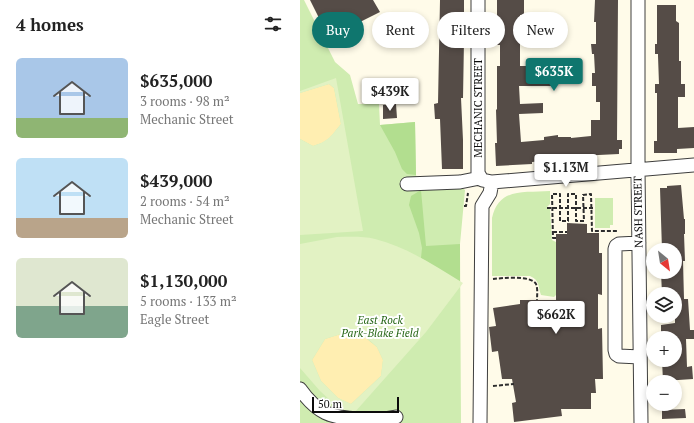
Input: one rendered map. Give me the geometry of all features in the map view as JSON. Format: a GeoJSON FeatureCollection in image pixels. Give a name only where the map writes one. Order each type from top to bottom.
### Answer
{"type":"FeatureCollection","features":[{"type":"Feature","properties":{"kind":"street","name":"MECHANIC STREET"},"geometry":{"type":"LineString","coordinates":[[478,0],[478,173],[486,180]]}},
{"type":"Feature","properties":{"kind":"street","name":"NASH STREET"},"geometry":{"type":"LineString","coordinates":[[638,0],[638,170],[641,423]]}},
{"type":"Feature","properties":{"kind":"street"},"geometry":{"type":"LineString","coordinates":[[407,184],[460,182],[694,165]]}},
{"type":"Feature","properties":{"kind":"street"},"geometry":{"type":"LineString","coordinates":[[480,423],[482,206],[490,193],[486,180]]}},
{"type":"Feature","properties":{"kind":"street"},"geometry":{"type":"LineString","coordinates":[[639,243],[619,244],[616,246],[615,250],[615,350],[618,356],[640,357]]}},
{"type":"Feature","properties":{"kind":"street"},"geometry":{"type":"LineString","coordinates":[[300,389],[304,395],[319,409],[334,417],[384,420],[396,417]]}},
{"type":"Feature","properties":{"kind":"path"},"geometry":{"type":"LineString","coordinates":[[464,206],[466,206],[469,188]]}},
{"type":"Feature","properties":{"kind":"path"},"geometry":{"type":"LineString","coordinates":[[556,238],[553,238],[552,194],[560,194],[560,221],[568,221],[568,194],[576,194],[576,221],[584,221],[583,194],[591,194],[592,231],[620,231]]}},
{"type":"Feature","properties":{"kind":"path"},"geometry":{"type":"LineString","coordinates":[[547,208],[595,208]]}},
{"type":"Feature","properties":{"kind":"path"},"geometry":{"type":"LineString","coordinates":[[553,232],[567,232]]}},
{"type":"Feature","properties":{"kind":"path"},"geometry":{"type":"LineString","coordinates":[[490,279],[533,280],[537,287],[537,300]]}},
{"type":"Feature","properties":{"kind":"path"},"geometry":{"type":"LineString","coordinates":[[490,386],[514,384]]}},
{"type":"Feature","properties":{"kind":"green space","name":"East Rock Park-Blake Field"},"geometry":{"type":"Polygon","coordinates":[[[300,0],[304,0],[312,16],[312,48],[328,48],[335,62],[350,75],[358,104],[379,104],[380,125],[415,122],[416,175],[421,190],[461,187],[465,190],[460,244],[461,423],[300,423],[300,0]]]}},
{"type":"Feature","properties":{"kind":"green space"},"geometry":{"type":"Polygon","coordinates":[[[336,78],[363,231],[300,235],[300,139],[313,146],[329,138],[341,124],[334,88],[329,84],[300,93],[300,91],[336,78]]]}},
{"type":"Feature","properties":{"kind":"green space"},"geometry":{"type":"Polygon","coordinates":[[[415,122],[416,175],[407,174],[402,169],[395,152],[380,125],[415,122]]]}},
{"type":"Feature","properties":{"kind":"green space"},"geometry":{"type":"Polygon","coordinates":[[[421,190],[426,246],[460,244],[460,282],[421,258],[422,248],[419,233],[409,205],[411,196],[421,190]]]}},
{"type":"Feature","properties":{"kind":"green space"},"geometry":{"type":"Polygon","coordinates":[[[550,191],[550,204],[547,209],[550,209],[552,240],[556,242],[556,295],[554,297],[541,295],[536,280],[530,276],[492,276],[492,218],[495,208],[500,201],[507,196],[522,192],[550,191]]]}},
{"type":"Feature","properties":{"kind":"green space"},"geometry":{"type":"Polygon","coordinates":[[[595,198],[613,198],[613,225],[610,225],[610,228],[595,228],[595,198]]]}},
{"type":"Feature","properties":{"kind":"green space"},"geometry":{"type":"Polygon","coordinates":[[[337,237],[361,237],[375,239],[387,242],[410,252],[463,283],[426,332],[355,412],[343,412],[320,391],[300,368],[300,244],[337,237]],[[344,333],[325,339],[312,360],[321,381],[338,398],[351,404],[381,376],[383,360],[377,347],[362,334],[344,333]]]}},
{"type":"Feature","properties":{"kind":"sand"},"geometry":{"type":"Polygon","coordinates":[[[329,84],[334,88],[341,124],[327,140],[313,146],[300,139],[300,93],[329,84]]]}},
{"type":"Feature","properties":{"kind":"sand"},"geometry":{"type":"Polygon","coordinates":[[[344,333],[362,335],[377,347],[383,360],[381,376],[351,404],[338,398],[321,381],[312,360],[325,339],[344,333]]]}},
{"type":"Feature","properties":{"kind":"building"},"geometry":{"type":"Polygon","coordinates":[[[310,0],[373,0],[380,12],[372,12],[372,16],[364,20],[364,12],[316,12],[310,0]]]}},
{"type":"Feature","properties":{"kind":"building"},"geometry":{"type":"Polygon","coordinates":[[[440,0],[464,0],[464,12],[440,12],[440,0]]]}},
{"type":"Feature","properties":{"kind":"building"},"geometry":{"type":"Polygon","coordinates":[[[497,0],[524,0],[524,12],[513,12],[513,48],[520,48],[520,66],[545,66],[545,61],[558,61],[558,66],[572,66],[572,81],[557,81],[557,86],[519,86],[520,104],[543,103],[543,113],[519,114],[521,142],[544,140],[544,137],[558,135],[558,137],[571,138],[591,136],[591,120],[600,120],[600,102],[596,102],[596,86],[592,86],[592,73],[595,73],[594,54],[592,54],[591,44],[596,44],[596,22],[594,22],[595,0],[618,0],[617,140],[622,140],[622,149],[619,149],[619,154],[578,156],[579,162],[564,163],[564,159],[532,162],[532,164],[496,166],[495,143],[497,143],[497,66],[500,66],[500,48],[505,48],[505,12],[497,12],[497,0]]]}},
{"type":"Feature","properties":{"kind":"building"},"geometry":{"type":"Polygon","coordinates":[[[657,5],[676,5],[676,21],[679,23],[679,61],[681,61],[681,84],[685,84],[685,97],[678,97],[678,128],[694,127],[694,148],[677,149],[677,153],[654,153],[654,141],[657,141],[657,93],[655,93],[655,84],[659,84],[658,54],[655,54],[655,44],[657,44],[657,5]]]}},
{"type":"Feature","properties":{"kind":"building"},"geometry":{"type":"Polygon","coordinates":[[[439,48],[464,48],[463,98],[461,98],[463,169],[442,169],[440,119],[435,119],[434,104],[438,103],[439,48]]]}},
{"type":"Feature","properties":{"kind":"building"},"geometry":{"type":"Polygon","coordinates":[[[396,104],[397,118],[383,119],[383,105],[396,104]]]}},
{"type":"Feature","properties":{"kind":"building"},"geometry":{"type":"Polygon","coordinates":[[[681,185],[685,219],[685,261],[683,261],[684,299],[688,299],[690,330],[694,330],[694,339],[686,339],[687,367],[692,366],[693,379],[682,380],[682,375],[663,375],[662,367],[682,367],[682,331],[661,331],[661,325],[682,323],[682,287],[662,287],[661,279],[682,279],[682,243],[662,243],[660,188],[667,188],[667,186],[681,185]]]}},
{"type":"Feature","properties":{"kind":"building"},"geometry":{"type":"Polygon","coordinates":[[[567,223],[587,224],[587,233],[599,233],[599,253],[602,253],[602,295],[598,294],[598,329],[602,328],[603,379],[595,379],[596,393],[591,393],[591,409],[561,409],[562,416],[514,422],[512,403],[516,402],[512,379],[502,379],[498,351],[492,352],[489,327],[496,326],[493,308],[520,304],[520,300],[556,300],[556,234],[567,234],[567,223]]]}},
{"type":"Feature","properties":{"kind":"building"},"geometry":{"type":"Polygon","coordinates":[[[682,409],[685,409],[686,418],[662,419],[662,411],[682,411],[682,409]]]}}]}
